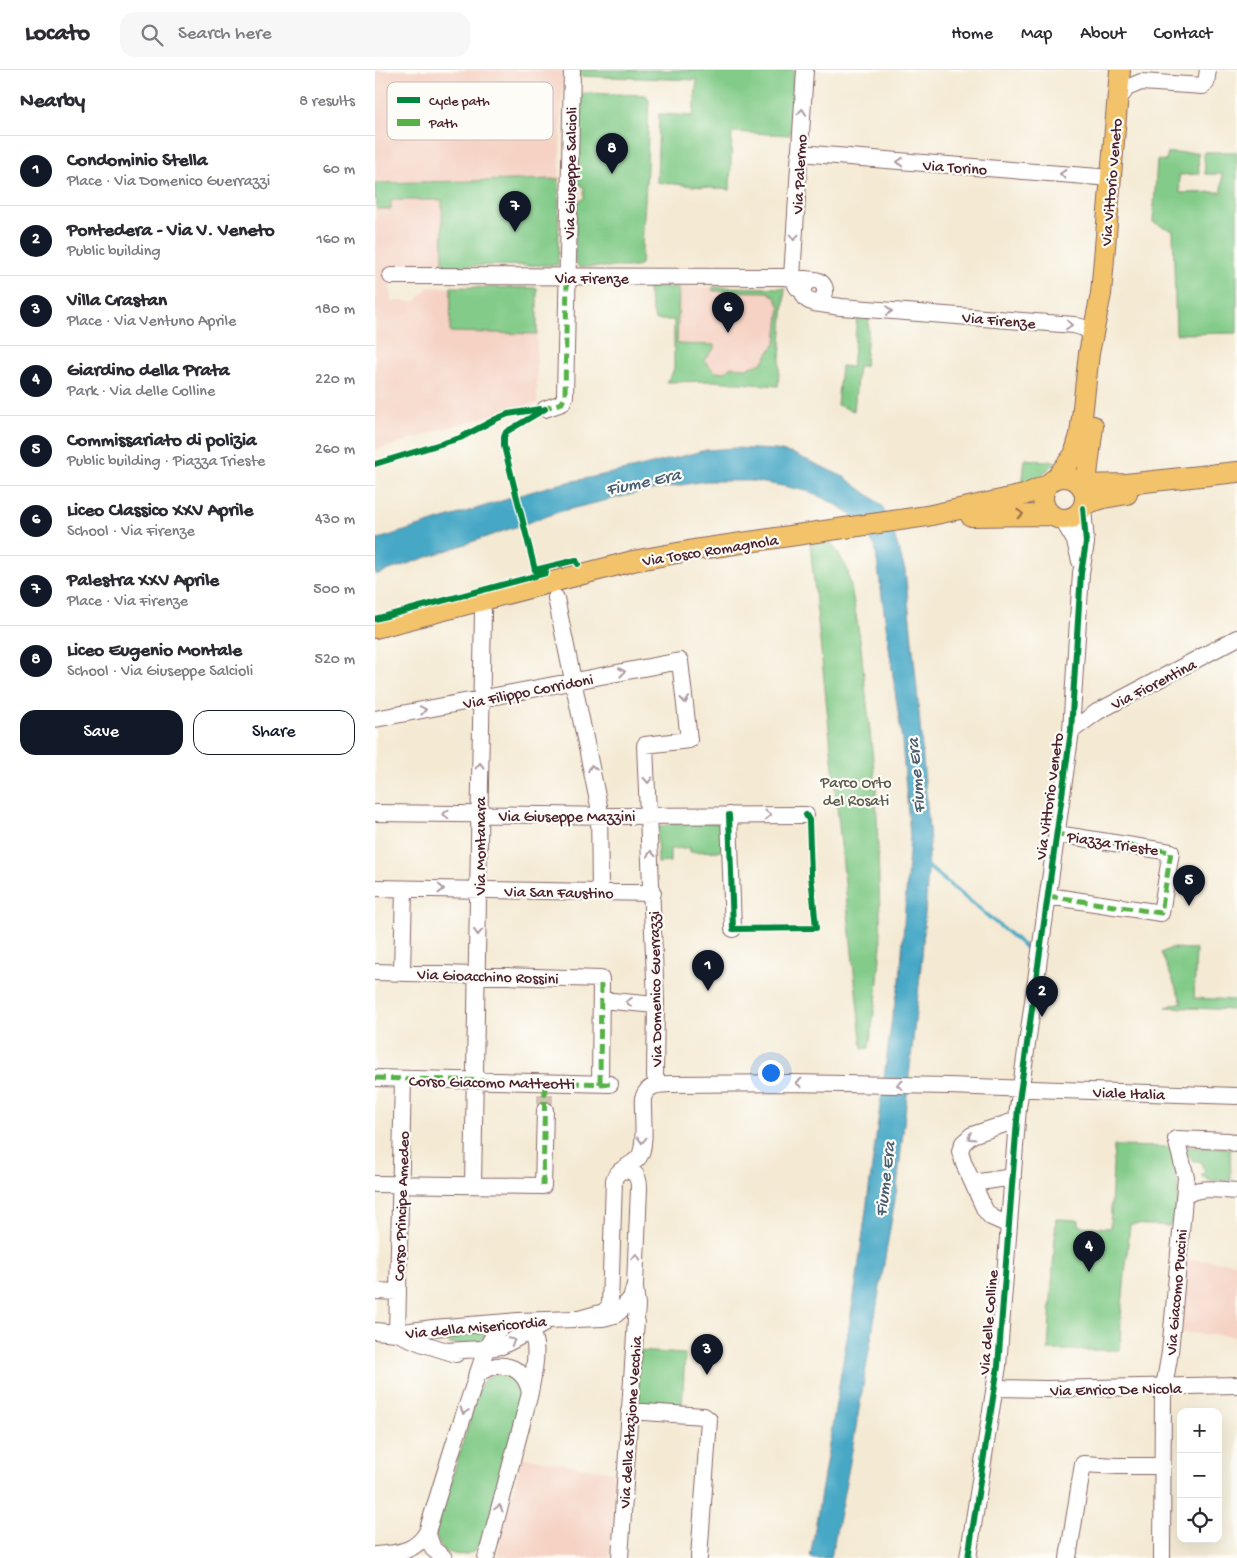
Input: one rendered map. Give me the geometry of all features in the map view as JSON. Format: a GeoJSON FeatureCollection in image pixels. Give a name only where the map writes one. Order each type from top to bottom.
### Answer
{"type":"FeatureCollection","features":[{"type":"Feature","properties":{"kind":"main road","name":"Via Vittorio Veneto"},"geometry":{"type":"LineString","coordinates":[[1083,495],[1093,433],[1102,322],[1101,294],[1119,70]]}},
{"type":"Feature","properties":{"kind":"main road","name":"Via Vittorio Veneto"},"geometry":{"type":"LineString","coordinates":[[1052,481],[1074,455],[1079,443],[1092,335],[1101,294]]}},
{"type":"Feature","properties":{"kind":"main road"},"geometry":{"type":"LineString","coordinates":[[1083,495],[1126,484],[1237,472]]}},
{"type":"Feature","properties":{"kind":"main road"},"geometry":{"type":"LineString","coordinates":[[1056,517],[1043,502],[1043,493],[1052,481],[1070,478],[1083,495]]}},
{"type":"Feature","properties":{"kind":"main road","name":"Via Tosco Romagnola"},"geometry":{"type":"LineString","coordinates":[[375,628],[633,561],[693,550],[927,516],[1024,495],[1052,481]]}},
{"type":"Feature","properties":{"kind":"main road"},"geometry":{"type":"LineString","coordinates":[[1083,495],[1112,496],[1200,485],[1237,483]]}},
{"type":"Feature","properties":{"kind":"main road"},"geometry":{"type":"LineString","coordinates":[[927,516],[1073,517],[1083,495]]}},
{"type":"Feature","properties":{"kind":"street","name":"Via Giuseppe Salcioli"},"geometry":{"type":"LineString","coordinates":[[545,409],[562,403],[565,396],[572,70]]}},
{"type":"Feature","properties":{"kind":"street","name":"Via Palermo"},"geometry":{"type":"LineString","coordinates":[[792,277],[805,70]]}},
{"type":"Feature","properties":{"kind":"street"},"geometry":{"type":"LineString","coordinates":[[1117,101],[1127,88],[1141,82],[1193,86],[1205,85],[1208,70]]}},
{"type":"Feature","properties":{"kind":"street","name":"Via Torino"},"geometry":{"type":"LineString","coordinates":[[799,153],[1111,178]]}},
{"type":"Feature","properties":{"kind":"street","name":"Via Firenze"},"geometry":{"type":"LineString","coordinates":[[391,276],[792,277],[815,280],[807,282],[805,285],[808,297],[841,307],[1074,325],[1084,328],[1092,335]]}},
{"type":"Feature","properties":{"kind":"street"},"geometry":{"type":"LineString","coordinates":[[792,277],[797,287],[808,297]]}},
{"type":"Feature","properties":{"kind":"street","name":"Via Vittorio Veneto"},"geometry":{"type":"LineString","coordinates":[[1022,1088],[1071,730],[1081,573],[1086,543],[1083,495]]}},
{"type":"Feature","properties":{"kind":"street","name":"Via Vittorio Veneto"},"geometry":{"type":"LineString","coordinates":[[1056,517],[1075,541],[1081,573]]}},
{"type":"Feature","properties":{"kind":"street"},"geometry":{"type":"LineString","coordinates":[[556,598],[594,776],[600,816],[600,892]]}},
{"type":"Feature","properties":{"kind":"street","name":"Via Montanara"},"geometry":{"type":"LineString","coordinates":[[473,1185],[483,611]]}},
{"type":"Feature","properties":{"kind":"street","name":"Via Fiorentina"},"geometry":{"type":"LineString","coordinates":[[1071,730],[1097,712],[1237,638]]}},
{"type":"Feature","properties":{"kind":"street","name":"Via Filippo Corridoni"},"geometry":{"type":"LineString","coordinates":[[375,719],[680,660]]}},
{"type":"Feature","properties":{"kind":"street","name":"Via Domenico Guerrazzi"},"geometry":{"type":"LineString","coordinates":[[658,1085],[655,1076],[656,1005],[653,893],[645,745],[689,740],[680,660]]}},
{"type":"Feature","properties":{"kind":"street","name":"Via Giuseppe Mazzini"},"geometry":{"type":"LineString","coordinates":[[375,813],[600,816],[806,815]]}},
{"type":"Feature","properties":{"kind":"street"},"geometry":{"type":"LineString","coordinates":[[729,815],[733,929]]}},
{"type":"Feature","properties":{"kind":"street","name":"Piazza Trieste"},"geometry":{"type":"LineString","coordinates":[[1048,896],[1161,913],[1171,852],[1057,834]]}},
{"type":"Feature","properties":{"kind":"street","name":"Via San Faustino"},"geometry":{"type":"LineString","coordinates":[[375,888],[653,893]]}},
{"type":"Feature","properties":{"kind":"street"},"geometry":{"type":"LineString","coordinates":[[402,972],[404,889]]}},
{"type":"Feature","properties":{"kind":"street","name":"Via Gioacchino Rossini"},"geometry":{"type":"LineString","coordinates":[[375,972],[601,979],[601,1000]]}},
{"type":"Feature","properties":{"kind":"street"},"geometry":{"type":"LineString","coordinates":[[601,1000],[656,1005]]}},
{"type":"Feature","properties":{"kind":"street","name":"Corso Giacomo Matteotti"},"geometry":{"type":"LineString","coordinates":[[375,1078],[475,1081],[545,1086],[605,1084],[601,1000]]}},
{"type":"Feature","properties":{"kind":"street","name":"Corso Principe Amedeo"},"geometry":{"type":"LineString","coordinates":[[397,1333],[403,1079]]}},
{"type":"Feature","properties":{"kind":"street"},"geometry":{"type":"LineString","coordinates":[[579,1319],[604,1312],[610,1305],[614,1178],[620,1171],[635,1161],[641,1152],[643,1100],[648,1089],[658,1085],[853,1084],[1022,1088]]}},
{"type":"Feature","properties":{"kind":"street","name":"Viale Italia"},"geometry":{"type":"LineString","coordinates":[[1022,1088],[1237,1096]]}},
{"type":"Feature","properties":{"kind":"street","name":"Via delle Colline"},"geometry":{"type":"LineString","coordinates":[[968,1558],[995,1388],[1003,1312],[1017,1120],[1022,1088]]}},
{"type":"Feature","properties":{"kind":"street"},"geometry":{"type":"LineString","coordinates":[[375,1184],[543,1186],[545,1110]]}},
{"type":"Feature","properties":{"kind":"street"},"geometry":{"type":"LineString","coordinates":[[1009,1225],[989,1214],[982,1204],[960,1151],[963,1143],[971,1136],[1017,1120]]}},
{"type":"Feature","properties":{"kind":"street","name":"Via Giacomo Puccini"},"geometry":{"type":"LineString","coordinates":[[1162,1558],[1163,1401],[1170,1352],[1185,1172],[1176,1139],[1229,1141],[1237,1144]]}},
{"type":"Feature","properties":{"kind":"street","name":"Via della Stazione Vecchia"},"geometry":{"type":"LineString","coordinates":[[620,1171],[633,1172],[639,1179],[635,1285],[637,1306],[629,1411],[624,1557]]}},
{"type":"Feature","properties":{"kind":"street"},"geometry":{"type":"LineString","coordinates":[[1185,1172],[1197,1183],[1210,1189]]}},
{"type":"Feature","properties":{"kind":"street"},"geometry":{"type":"LineString","coordinates":[[973,1183],[1013,1177]]}},
{"type":"Feature","properties":{"kind":"street"},"geometry":{"type":"LineString","coordinates":[[1184,1197],[1191,1192],[1210,1189],[1237,1191]]}},
{"type":"Feature","properties":{"kind":"street"},"geometry":{"type":"LineString","coordinates":[[579,1319],[603,1318],[615,1315],[628,1302],[635,1285]]}},
{"type":"Feature","properties":{"kind":"street"},"geometry":{"type":"LineString","coordinates":[[375,1292],[398,1292]]}},
{"type":"Feature","properties":{"kind":"street"},"geometry":{"type":"LineString","coordinates":[[484,1554],[534,1372],[547,1334],[556,1319]]}},
{"type":"Feature","properties":{"kind":"street","name":"Via della Misericordia"},"geometry":{"type":"LineString","coordinates":[[375,1331],[397,1333],[433,1328],[579,1319]]}},
{"type":"Feature","properties":{"kind":"street"},"geometry":{"type":"LineString","coordinates":[[375,1555],[397,1553],[409,1549],[420,1543],[427,1532],[481,1363],[495,1332],[519,1324],[535,1342],[534,1372]]}},
{"type":"Feature","properties":{"kind":"street","name":"Via della Misericordia"},"geometry":{"type":"LineString","coordinates":[[397,1333],[481,1363],[505,1345],[519,1324]]}},
{"type":"Feature","properties":{"kind":"street"},"geometry":{"type":"LineString","coordinates":[[481,1363],[490,1367],[511,1368],[523,1374],[530,1392]]}},
{"type":"Feature","properties":{"kind":"street","name":"Via Enrico De Nicola"},"geometry":{"type":"LineString","coordinates":[[995,1388],[1046,1389],[1237,1385]]}},
{"type":"Feature","properties":{"kind":"street"},"geometry":{"type":"LineString","coordinates":[[629,1411],[704,1416],[709,1420],[699,1558]]}},
{"type":"Feature","properties":{"kind":"street"},"geometry":{"type":"LineString","coordinates":[[1068,1558],[1083,1464],[1163,1466]]}},
{"type":"Feature","properties":{"kind":"street"},"geometry":{"type":"LineString","coordinates":[[427,1532],[433,1549],[444,1558]]}},
{"type":"Feature","properties":{"kind":"shaded area"},"geometry":{"type":"Polygon","coordinates":[[[375,70],[563,70],[559,179],[443,182],[443,266],[391,265],[391,301],[416,301],[428,287],[537,288],[537,403],[453,426],[375,451],[375,70]]]}},
{"type":"Feature","properties":{"kind":"shaded area"},"geometry":{"type":"Polygon","coordinates":[[[647,287],[785,288],[778,386],[713,381],[666,382],[674,368],[674,320],[655,320],[647,287]]]}},
{"type":"Feature","properties":{"kind":"shaded area"},"geometry":{"type":"Polygon","coordinates":[[[1186,1259],[1237,1263],[1237,1336],[1180,1333],[1186,1259]]]}},
{"type":"Feature","properties":{"kind":"shaded area"},"geometry":{"type":"Polygon","coordinates":[[[522,1457],[618,1473],[610,1558],[516,1558],[497,1555],[522,1457]]]}},
{"type":"Feature","properties":{"kind":"green space"},"geometry":{"type":"Polygon","coordinates":[[[577,70],[794,70],[790,135],[732,132],[730,190],[657,182],[659,114],[693,116],[697,80],[577,76],[577,70]]]}},
{"type":"Feature","properties":{"kind":"green space"},"geometry":{"type":"Polygon","coordinates":[[[584,93],[646,95],[649,100],[641,264],[636,267],[579,267],[575,262],[576,203],[584,198],[584,188],[576,181],[578,98],[584,93]]]}},
{"type":"Feature","properties":{"kind":"green space"},"geometry":{"type":"Polygon","coordinates":[[[1198,152],[1199,174],[1179,175],[1180,193],[1222,192],[1222,174],[1205,174],[1204,152],[1237,152],[1237,333],[1176,334],[1173,231],[1153,222],[1157,160],[1166,161],[1168,153],[1198,152]]]}},
{"type":"Feature","properties":{"kind":"green space"},"geometry":{"type":"Polygon","coordinates":[[[559,179],[558,265],[443,266],[442,200],[391,200],[391,209],[377,209],[377,200],[375,199],[375,183],[559,179]]]}},
{"type":"Feature","properties":{"kind":"green space"},"geometry":{"type":"Polygon","coordinates":[[[451,287],[537,288],[537,334],[450,332],[451,287]]]}},
{"type":"Feature","properties":{"kind":"green space"},"geometry":{"type":"Polygon","coordinates":[[[647,287],[679,287],[677,344],[715,345],[715,348],[704,360],[715,372],[725,372],[730,367],[748,368],[762,363],[776,342],[780,307],[775,297],[768,292],[713,291],[713,287],[785,288],[778,386],[713,381],[666,382],[674,368],[674,320],[655,320],[647,287]]]}},
{"type":"Feature","properties":{"kind":"green space"},"geometry":{"type":"Polygon","coordinates":[[[857,318],[869,319],[865,366],[858,366],[854,411],[837,405],[841,366],[852,367],[857,318]]]}},
{"type":"Feature","properties":{"kind":"green space"},"geometry":{"type":"Polygon","coordinates":[[[1025,459],[1057,462],[1035,480],[1022,487],[1025,459]]]}},
{"type":"Feature","properties":{"kind":"green space","name":"Parco Orto del Rosati"},"geometry":{"type":"Polygon","coordinates":[[[831,542],[847,568],[852,592],[860,639],[876,788],[881,945],[869,1048],[862,1049],[810,544],[831,542]]]}},
{"type":"Feature","properties":{"kind":"green space"},"geometry":{"type":"Polygon","coordinates":[[[723,823],[724,851],[690,852],[690,848],[670,849],[670,862],[658,863],[657,835],[659,827],[670,824],[723,823]]]}},
{"type":"Feature","properties":{"kind":"green space"},"geometry":{"type":"Polygon","coordinates":[[[1171,948],[1196,949],[1194,998],[1237,1000],[1237,1010],[1166,1007],[1182,1002],[1161,953],[1171,948]]]}},
{"type":"Feature","properties":{"kind":"green space"},"geometry":{"type":"Polygon","coordinates":[[[1114,1146],[1172,1147],[1178,1188],[1177,1208],[1174,1218],[1169,1226],[1130,1224],[1121,1316],[1120,1350],[1048,1350],[1056,1219],[1079,1220],[1079,1226],[1110,1228],[1114,1146]]]}},
{"type":"Feature","properties":{"kind":"green space"},"geometry":{"type":"Polygon","coordinates":[[[1185,1147],[1230,1148],[1231,1180],[1211,1181],[1201,1176],[1205,1172],[1200,1161],[1194,1161],[1186,1153],[1185,1147]]]}},
{"type":"Feature","properties":{"kind":"green space"},"geometry":{"type":"Polygon","coordinates":[[[490,1328],[481,1343],[449,1344],[450,1330],[490,1328]]]}},
{"type":"Feature","properties":{"kind":"green space"},"geometry":{"type":"Polygon","coordinates":[[[637,1351],[685,1354],[682,1408],[634,1405],[637,1351]]]}},
{"type":"Feature","properties":{"kind":"green space"},"geometry":{"type":"Polygon","coordinates":[[[499,1374],[515,1380],[523,1394],[482,1544],[473,1552],[467,1554],[452,1553],[441,1548],[435,1533],[480,1387],[483,1381],[499,1374]]]}},
{"type":"Feature","properties":{"kind":"water","name":"Fiume Era"},"geometry":{"type":"Polygon","coordinates":[[[734,448],[776,450],[794,454],[844,477],[882,506],[894,534],[905,570],[917,689],[930,841],[922,957],[897,1188],[850,1462],[831,1558],[810,1558],[856,1284],[892,1018],[900,980],[910,836],[902,741],[875,546],[854,517],[837,505],[810,492],[752,481],[706,481],[645,491],[562,511],[375,575],[375,540],[550,486],[636,468],[706,450],[734,448]]]}},
{"type":"Feature","properties":{"kind":"waterway"},"geometry":{"type":"LineString","coordinates":[[925,864],[1030,951]]}},
{"type":"Feature","properties":{"kind":"tunnel"},"geometry":{"type":"LineString","coordinates":[[545,1089],[545,1110]]}},
{"type":"Feature","properties":{"kind":"marked path"},"geometry":{"type":"LineString","coordinates":[[542,409],[562,403],[565,396],[567,277]]}},
{"type":"Feature","properties":{"kind":"marked path"},"geometry":{"type":"LineString","coordinates":[[1048,896],[1161,913],[1171,852],[1057,834]]}},
{"type":"Feature","properties":{"kind":"marked path"},"geometry":{"type":"LineString","coordinates":[[600,1084],[601,979]]}},
{"type":"Feature","properties":{"kind":"marked path"},"geometry":{"type":"LineString","coordinates":[[375,1078],[610,1084]]}},
{"type":"Feature","properties":{"kind":"marked path"},"geometry":{"type":"LineString","coordinates":[[543,1186],[545,1083]]}},
{"type":"Feature","properties":{"kind":"cycle path"},"geometry":{"type":"LineString","coordinates":[[375,464],[460,438],[508,414],[540,409]]}},
{"type":"Feature","properties":{"kind":"cycle path"},"geometry":{"type":"LineString","coordinates":[[545,409],[506,432],[504,446],[535,570],[576,560],[578,564]]}},
{"type":"Feature","properties":{"kind":"cycle path"},"geometry":{"type":"LineString","coordinates":[[968,1558],[998,1366],[1018,1108],[1071,731],[1081,573],[1086,543],[1083,508]]}},
{"type":"Feature","properties":{"kind":"cycle path"},"geometry":{"type":"LineString","coordinates":[[375,619],[546,573]]}},
{"type":"Feature","properties":{"kind":"cycle path"},"geometry":{"type":"LineString","coordinates":[[729,815],[733,929],[816,928],[811,875],[809,820],[806,815]]}},
{"type":"Feature","properties":{"kind":"place","name":"Liceo Eugenio Montale"},"geometry":{"type":"Point","coordinates":[612,174]}},
{"type":"Feature","properties":{"kind":"place","name":"Palestra XXV Aprile"},"geometry":{"type":"Point","coordinates":[515,232]}},
{"type":"Feature","properties":{"kind":"place","name":"Liceo Classico XXV Aprile"},"geometry":{"type":"Point","coordinates":[728,333]}},
{"type":"Feature","properties":{"kind":"place","name":"Commissariato di polizia"},"geometry":{"type":"Point","coordinates":[1189,906]}},
{"type":"Feature","properties":{"kind":"place","name":"Condominio Stella"},"geometry":{"type":"Point","coordinates":[708,991]}},
{"type":"Feature","properties":{"kind":"place","name":"Pontedera - Via V. Veneto"},"geometry":{"type":"Point","coordinates":[1042,1017]}},
{"type":"Feature","properties":{"kind":"place","name":"Giardino della Prata"},"geometry":{"type":"Point","coordinates":[1089,1272]}},
{"type":"Feature","properties":{"kind":"place","name":"Villa Crastan"},"geometry":{"type":"Point","coordinates":[707,1375]}}]}
